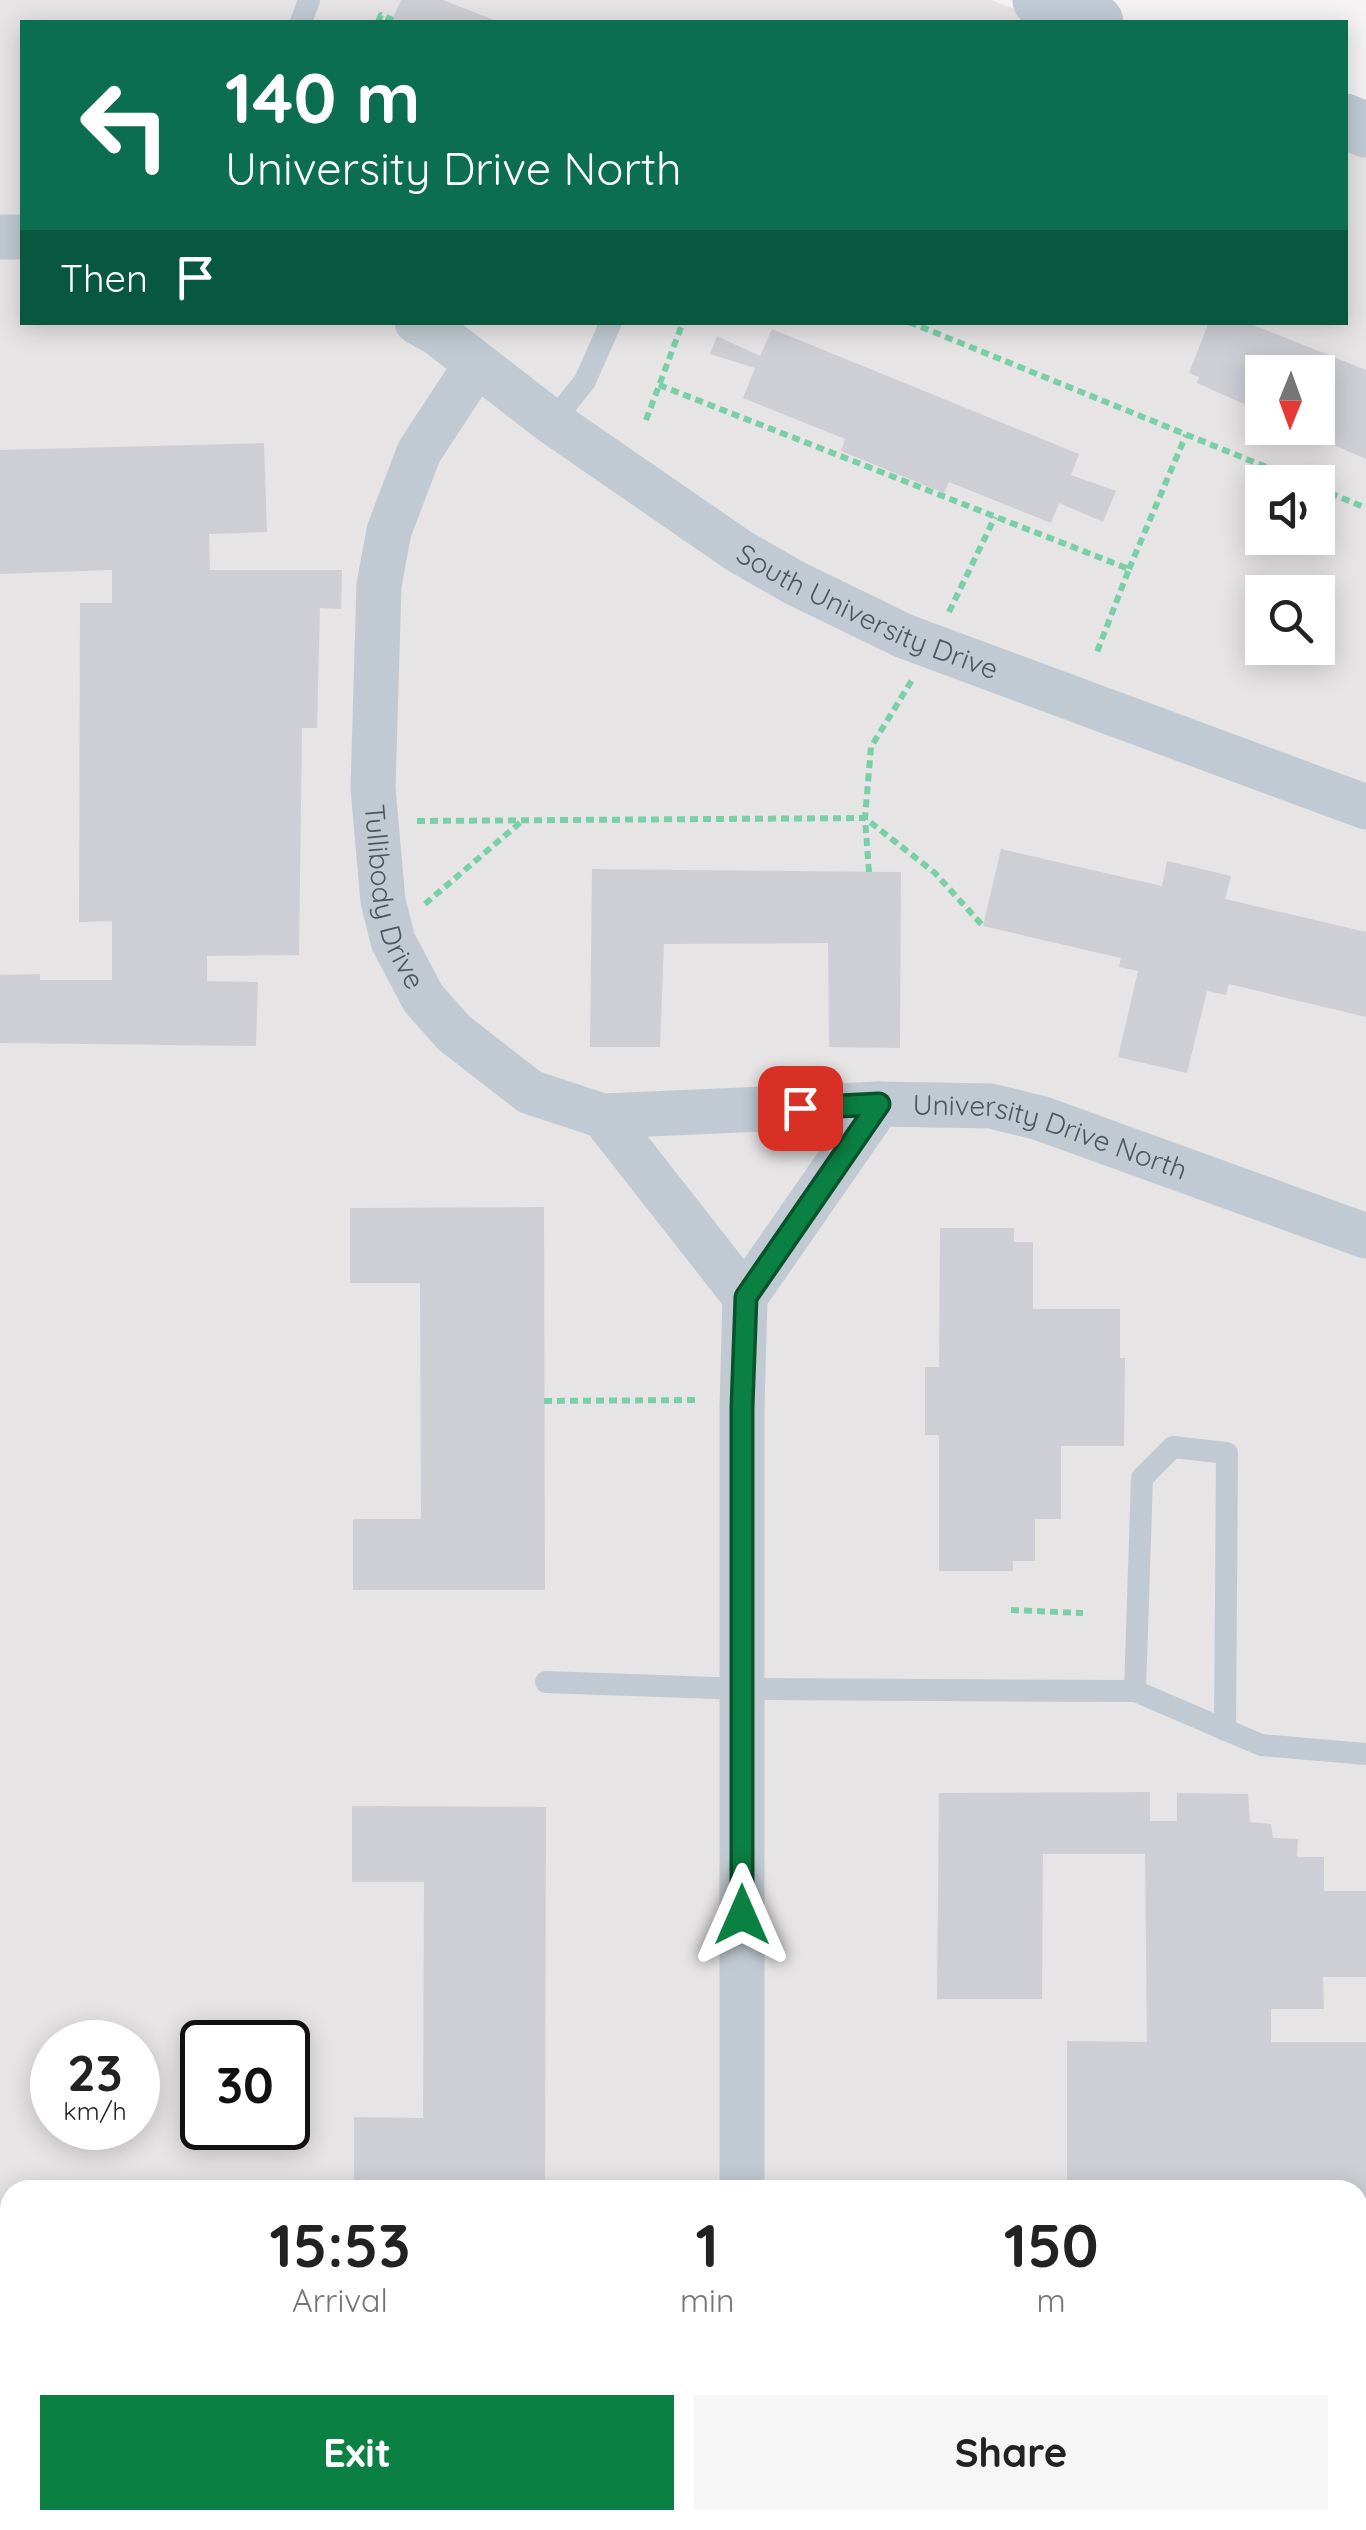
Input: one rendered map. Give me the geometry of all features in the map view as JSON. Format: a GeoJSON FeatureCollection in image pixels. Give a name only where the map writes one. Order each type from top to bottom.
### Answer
{"type":"FeatureCollection","features":[{"type":"Feature","properties":{"kind":"main road"},"geometry":{"type":"LineString","coordinates":[[1040,0],[1091,20]]}},
{"type":"Feature","properties":{"kind":"street","name":"South University Drive"},"geometry":{"type":"LineString","coordinates":[[422,325],[552,422],[738,551],[795,583],[930,646],[1366,808]]}},
{"type":"Feature","properties":{"kind":"street","name":"Tullibody Drive"},"geometry":{"type":"LineString","coordinates":[[476,365],[419,452],[389,531],[379,585],[374,788],[384,902],[403,966],[423,998],[454,1033],[530,1092],[603,1116]]}},
{"type":"Feature","properties":{"kind":"street","name":"University Drive North"},"geometry":{"type":"LineString","coordinates":[[603,1116],[879,1104],[991,1106],[1040,1118],[1366,1236]]}},
{"type":"Feature","properties":{"kind":"street"},"geometry":{"type":"LineString","coordinates":[[742,2180],[746,1297],[879,1104]]}},
{"type":"Feature","properties":{"kind":"street"},"geometry":{"type":"LineString","coordinates":[[603,1116],[746,1297]]}},
{"type":"Feature","properties":{"kind":"lane"},"geometry":{"type":"LineString","coordinates":[[552,422],[586,381],[609,325]]}},
{"type":"Feature","properties":{"kind":"lane"},"geometry":{"type":"LineString","coordinates":[[1134,1691],[1142,1478],[1173,1448],[1227,1453],[1225,1730]]}},
{"type":"Feature","properties":{"kind":"lane"},"geometry":{"type":"LineString","coordinates":[[546,1682],[742,1689],[1134,1691],[1261,1745],[1366,1754]]}},
{"type":"Feature","properties":{"kind":"path"},"geometry":{"type":"LineString","coordinates":[[379,20],[381,15],[392,20]]}},
{"type":"Feature","properties":{"kind":"path"},"geometry":{"type":"LineString","coordinates":[[646,420],[682,325]]}},
{"type":"Feature","properties":{"kind":"path"},"geometry":{"type":"LineString","coordinates":[[915,325],[1261,465]]}},
{"type":"Feature","properties":{"kind":"path"},"geometry":{"type":"LineString","coordinates":[[659,386],[1129,570]]}},
{"type":"Feature","properties":{"kind":"path"},"geometry":{"type":"LineString","coordinates":[[1096,652],[1186,435]]}},
{"type":"Feature","properties":{"kind":"path"},"geometry":{"type":"LineString","coordinates":[[1335,495],[1366,508]]}},
{"type":"Feature","properties":{"kind":"path"},"geometry":{"type":"LineString","coordinates":[[868,872],[865,818],[871,748],[957,599],[995,517]]}},
{"type":"Feature","properties":{"kind":"path"},"geometry":{"type":"LineString","coordinates":[[410,821],[865,818],[935,873],[983,926]]}},
{"type":"Feature","properties":{"kind":"path"},"geometry":{"type":"LineString","coordinates":[[418,910],[523,820]]}},
{"type":"Feature","properties":{"kind":"path"},"geometry":{"type":"LineString","coordinates":[[544,1401],[695,1400]]}},
{"type":"Feature","properties":{"kind":"path"},"geometry":{"type":"LineString","coordinates":[[1011,1610],[1082,1613]]}},
{"type":"Feature","properties":{"kind":"shaded area"},"geometry":{"type":"Polygon","coordinates":[[[0,0],[991,0],[1044,20],[20,20],[20,325],[1348,325],[1348,138],[1366,146],[1366,2180],[0,2180],[0,0]]]}},
{"type":"Feature","properties":{"kind":"building"},"geometry":{"type":"Polygon","coordinates":[[[401,0],[443,0],[494,20],[392,20],[401,0]]]}},
{"type":"Feature","properties":{"kind":"building"},"geometry":{"type":"Polygon","coordinates":[[[1208,325],[1254,325],[1328,355],[1245,355],[1245,404],[1197,383],[1199,377],[1189,373],[1208,325]]]}},
{"type":"Feature","properties":{"kind":"building"},"geometry":{"type":"Polygon","coordinates":[[[772,329],[1079,454],[1071,475],[1116,491],[1103,522],[1059,503],[1051,523],[949,482],[944,493],[841,451],[845,439],[743,398],[755,368],[710,354],[717,336],[760,356],[772,329]]]}},
{"type":"Feature","properties":{"kind":"building"},"geometry":{"type":"Polygon","coordinates":[[[1335,358],[1366,370],[1366,459],[1334,445],[1335,358]]]}},
{"type":"Feature","properties":{"kind":"building"},"geometry":{"type":"Polygon","coordinates":[[[264,443],[267,532],[209,534],[210,570],[342,570],[341,609],[320,608],[317,728],[302,728],[299,955],[207,956],[207,981],[258,982],[256,1046],[0,1043],[0,975],[40,974],[40,980],[112,980],[112,921],[79,922],[80,603],[112,603],[112,570],[0,574],[0,450],[264,443]]]}},
{"type":"Feature","properties":{"kind":"building"},"geometry":{"type":"Polygon","coordinates":[[[1001,849],[1162,886],[1167,861],[1231,876],[1225,899],[1366,932],[1366,1017],[1229,984],[1226,995],[1207,991],[1187,1073],[1118,1057],[1138,971],[1119,967],[1121,958],[983,926],[1001,849]]]}},
{"type":"Feature","properties":{"kind":"building"},"geometry":{"type":"Polygon","coordinates":[[[592,869],[901,872],[900,1048],[829,1047],[828,943],[664,944],[660,1047],[590,1047],[592,869]]]}},
{"type":"Feature","properties":{"kind":"building"},"geometry":{"type":"Polygon","coordinates":[[[544,1207],[545,1590],[353,1590],[353,1519],[421,1519],[420,1283],[350,1283],[350,1208],[544,1207]]]}},
{"type":"Feature","properties":{"kind":"building"},"geometry":{"type":"Polygon","coordinates":[[[940,1228],[1014,1228],[1014,1242],[1033,1242],[1033,1309],[1120,1309],[1120,1358],[1125,1358],[1124,1446],[1061,1446],[1061,1519],[1035,1519],[1035,1561],[1013,1561],[1013,1571],[939,1571],[939,1435],[925,1435],[925,1367],[939,1367],[940,1228]]]}},
{"type":"Feature","properties":{"kind":"building"},"geometry":{"type":"Polygon","coordinates":[[[1150,1792],[1150,1821],[1177,1821],[1177,1793],[1248,1794],[1250,1822],[1271,1824],[1273,1838],[1298,1839],[1297,1857],[1324,1857],[1324,1891],[1366,1891],[1366,1977],[1323,1977],[1324,2009],[1271,2009],[1271,2042],[1366,2042],[1366,2180],[1067,2180],[1067,2041],[1147,2042],[1145,1854],[1043,1854],[1042,1999],[937,1999],[939,1793],[1150,1792]]]}},
{"type":"Feature","properties":{"kind":"building"},"geometry":{"type":"Polygon","coordinates":[[[352,1806],[546,1807],[545,2180],[354,2180],[354,2117],[423,2118],[424,1882],[352,1882],[352,1806]]]}},
{"type":"Feature","properties":{"kind":"route"},"geometry":{"type":"LineString","coordinates":[[742,1915],[742,1407],[746,1297],[879,1104],[800,1108]]}}]}
